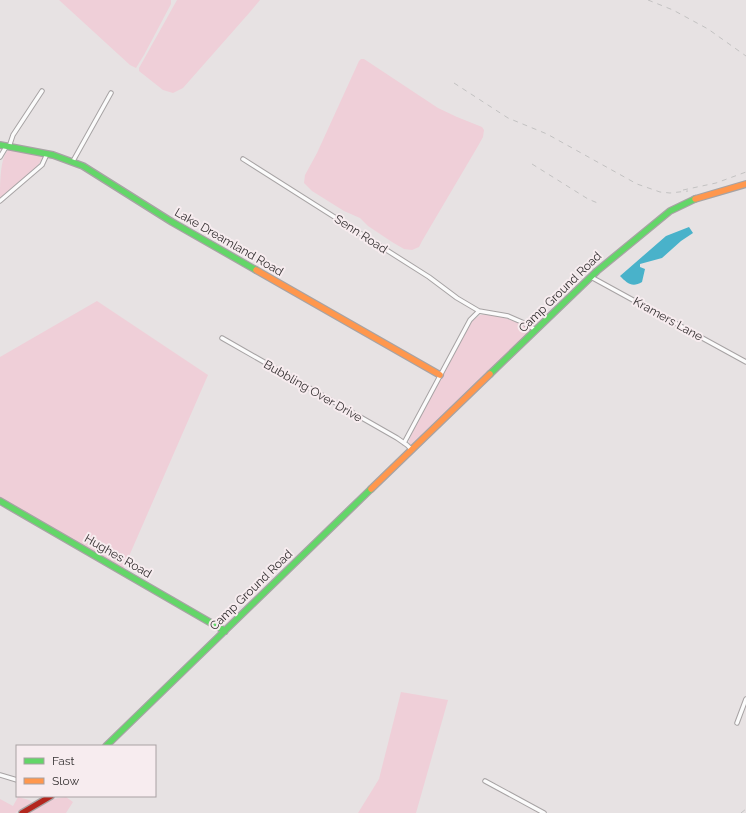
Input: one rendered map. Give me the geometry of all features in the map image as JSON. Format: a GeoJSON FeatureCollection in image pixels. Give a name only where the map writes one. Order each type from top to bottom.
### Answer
{"type":"FeatureCollection","features":[{"type":"Feature","properties":{"kind":"street"},"geometry":{"type":"LineString","coordinates":[[0,157],[8,147],[13,134],[42,91]]}},
{"type":"Feature","properties":{"kind":"street"},"geometry":{"type":"LineString","coordinates":[[73,161],[111,93]]}},
{"type":"Feature","properties":{"kind":"street","name":"Lake Dreamland Road"},"geometry":{"type":"LineString","coordinates":[[0,145],[47,154],[73,161],[105,179],[172,222],[440,375]]}},
{"type":"Feature","properties":{"kind":"street"},"geometry":{"type":"LineString","coordinates":[[0,201],[42,165],[47,154]]}},
{"type":"Feature","properties":{"kind":"street","name":"Senn Road"},"geometry":{"type":"LineString","coordinates":[[243,160],[429,277],[457,298],[479,311]]}},
{"type":"Feature","properties":{"kind":"street","name":"Camp Ground Road"},"geometry":{"type":"LineString","coordinates":[[107,745],[591,277],[670,211],[693,200],[746,184]]}},
{"type":"Feature","properties":{"kind":"street","name":"Kramers Lane"},"geometry":{"type":"LineString","coordinates":[[591,277],[746,362]]}},
{"type":"Feature","properties":{"kind":"street"},"geometry":{"type":"LineString","coordinates":[[412,450],[404,443],[470,320],[479,311],[508,316],[536,330]]}},
{"type":"Feature","properties":{"kind":"street","name":"Bubbling Over Drive"},"geometry":{"type":"LineString","coordinates":[[222,338],[404,443]]}},
{"type":"Feature","properties":{"kind":"street","name":"Hughes Road"},"geometry":{"type":"LineString","coordinates":[[0,502],[225,631]]}},
{"type":"Feature","properties":{"kind":"street"},"geometry":{"type":"LineString","coordinates":[[737,723],[746,699]]}},
{"type":"Feature","properties":{"kind":"street"},"geometry":{"type":"LineString","coordinates":[[0,775],[16,780]]}},
{"type":"Feature","properties":{"kind":"street"},"geometry":{"type":"LineString","coordinates":[[485,781],[544,813]]}},
{"type":"Feature","properties":{"kind":"street"},"geometry":{"type":"LineString","coordinates":[[22,813],[49,797]]}},
{"type":"Feature","properties":{"kind":"shaded area"},"geometry":{"type":"Polygon","coordinates":[[[59,0],[171,0],[171,4],[136,68],[130,65],[59,0]]]}},
{"type":"Feature","properties":{"kind":"shaded area"},"geometry":{"type":"Polygon","coordinates":[[[177,0],[260,0],[183,88],[173,93],[163,90],[139,71],[139,68],[177,0]]]}},
{"type":"Feature","properties":{"kind":"shaded area"},"geometry":{"type":"Polygon","coordinates":[[[361,59],[364,59],[438,108],[482,127],[484,130],[483,137],[478,146],[419,247],[412,250],[404,249],[392,242],[368,226],[360,218],[344,211],[312,191],[304,183],[305,175],[317,153],[361,59]]]}},
{"type":"Feature","properties":{"kind":"shaded area"},"geometry":{"type":"Polygon","coordinates":[[[9,150],[40,155],[42,157],[37,167],[31,173],[0,198],[2,164],[6,153],[9,150]]]}},
{"type":"Feature","properties":{"kind":"shaded area"},"geometry":{"type":"Polygon","coordinates":[[[97,301],[208,375],[123,570],[0,500],[0,357],[97,301]]]}},
{"type":"Feature","properties":{"kind":"shaded area"},"geometry":{"type":"Polygon","coordinates":[[[489,314],[510,319],[525,326],[527,329],[526,335],[414,444],[410,444],[409,441],[413,429],[472,321],[480,315],[489,314]]]}},
{"type":"Feature","properties":{"kind":"shaded area"},"geometry":{"type":"Polygon","coordinates":[[[401,692],[448,700],[416,813],[358,813],[379,779],[401,692]]]}},
{"type":"Feature","properties":{"kind":"shaded area"},"geometry":{"type":"Polygon","coordinates":[[[18,797],[29,800],[32,804],[15,813],[0,813],[0,799],[13,806],[18,797]]]}},
{"type":"Feature","properties":{"kind":"shaded area"},"geometry":{"type":"Polygon","coordinates":[[[66,797],[73,802],[66,813],[29,813],[53,799],[66,797]]]}},
{"type":"Feature","properties":{"kind":"water"},"geometry":{"type":"Polygon","coordinates":[[[689,227],[693,233],[681,241],[662,258],[640,264],[640,267],[645,269],[642,282],[632,285],[620,276],[666,236],[689,227]]]}},
{"type":"Feature","properties":{"kind":"railway"},"geometry":{"type":"LineString","coordinates":[[648,0],[673,10],[708,29],[746,56]]}},
{"type":"Feature","properties":{"kind":"railway"},"geometry":{"type":"LineString","coordinates":[[454,83],[508,118],[547,134],[637,184],[660,192],[670,193],[688,191]]}},
{"type":"Feature","properties":{"kind":"railway"},"geometry":{"type":"LineString","coordinates":[[532,164],[588,199],[600,204]]}},
{"type":"Feature","properties":{"kind":"railway"},"geometry":{"type":"LineString","coordinates":[[683,190],[716,183],[746,172]]}},
{"type":"Feature","properties":{"kind":"railway"},"geometry":{"type":"LineString","coordinates":[[741,813],[746,809]]}},
{"type":"Feature","properties":{"kind":"traffic: fast"},"geometry":{"type":"LineString","coordinates":[[0,145],[53,155],[83,166],[172,222],[256,270]]}},
{"type":"Feature","properties":{"kind":"traffic: fast"},"geometry":{"type":"LineString","coordinates":[[490,374],[597,271],[670,211],[695,199]]}},
{"type":"Feature","properties":{"kind":"traffic: fast"},"geometry":{"type":"LineString","coordinates":[[107,745],[371,489]]}},
{"type":"Feature","properties":{"kind":"traffic: fast"},"geometry":{"type":"LineString","coordinates":[[0,501],[225,631]]}},
{"type":"Feature","properties":{"kind":"traffic: slow"},"geometry":{"type":"LineString","coordinates":[[695,199],[746,184]]}},
{"type":"Feature","properties":{"kind":"traffic: slow"},"geometry":{"type":"LineString","coordinates":[[256,270],[440,375]]}},
{"type":"Feature","properties":{"kind":"traffic: slow"},"geometry":{"type":"LineString","coordinates":[[371,489],[490,374]]}},
{"type":"Feature","properties":{"kind":"traffic: jam"},"geometry":{"type":"LineString","coordinates":[[22,813],[49,797]]}}]}
